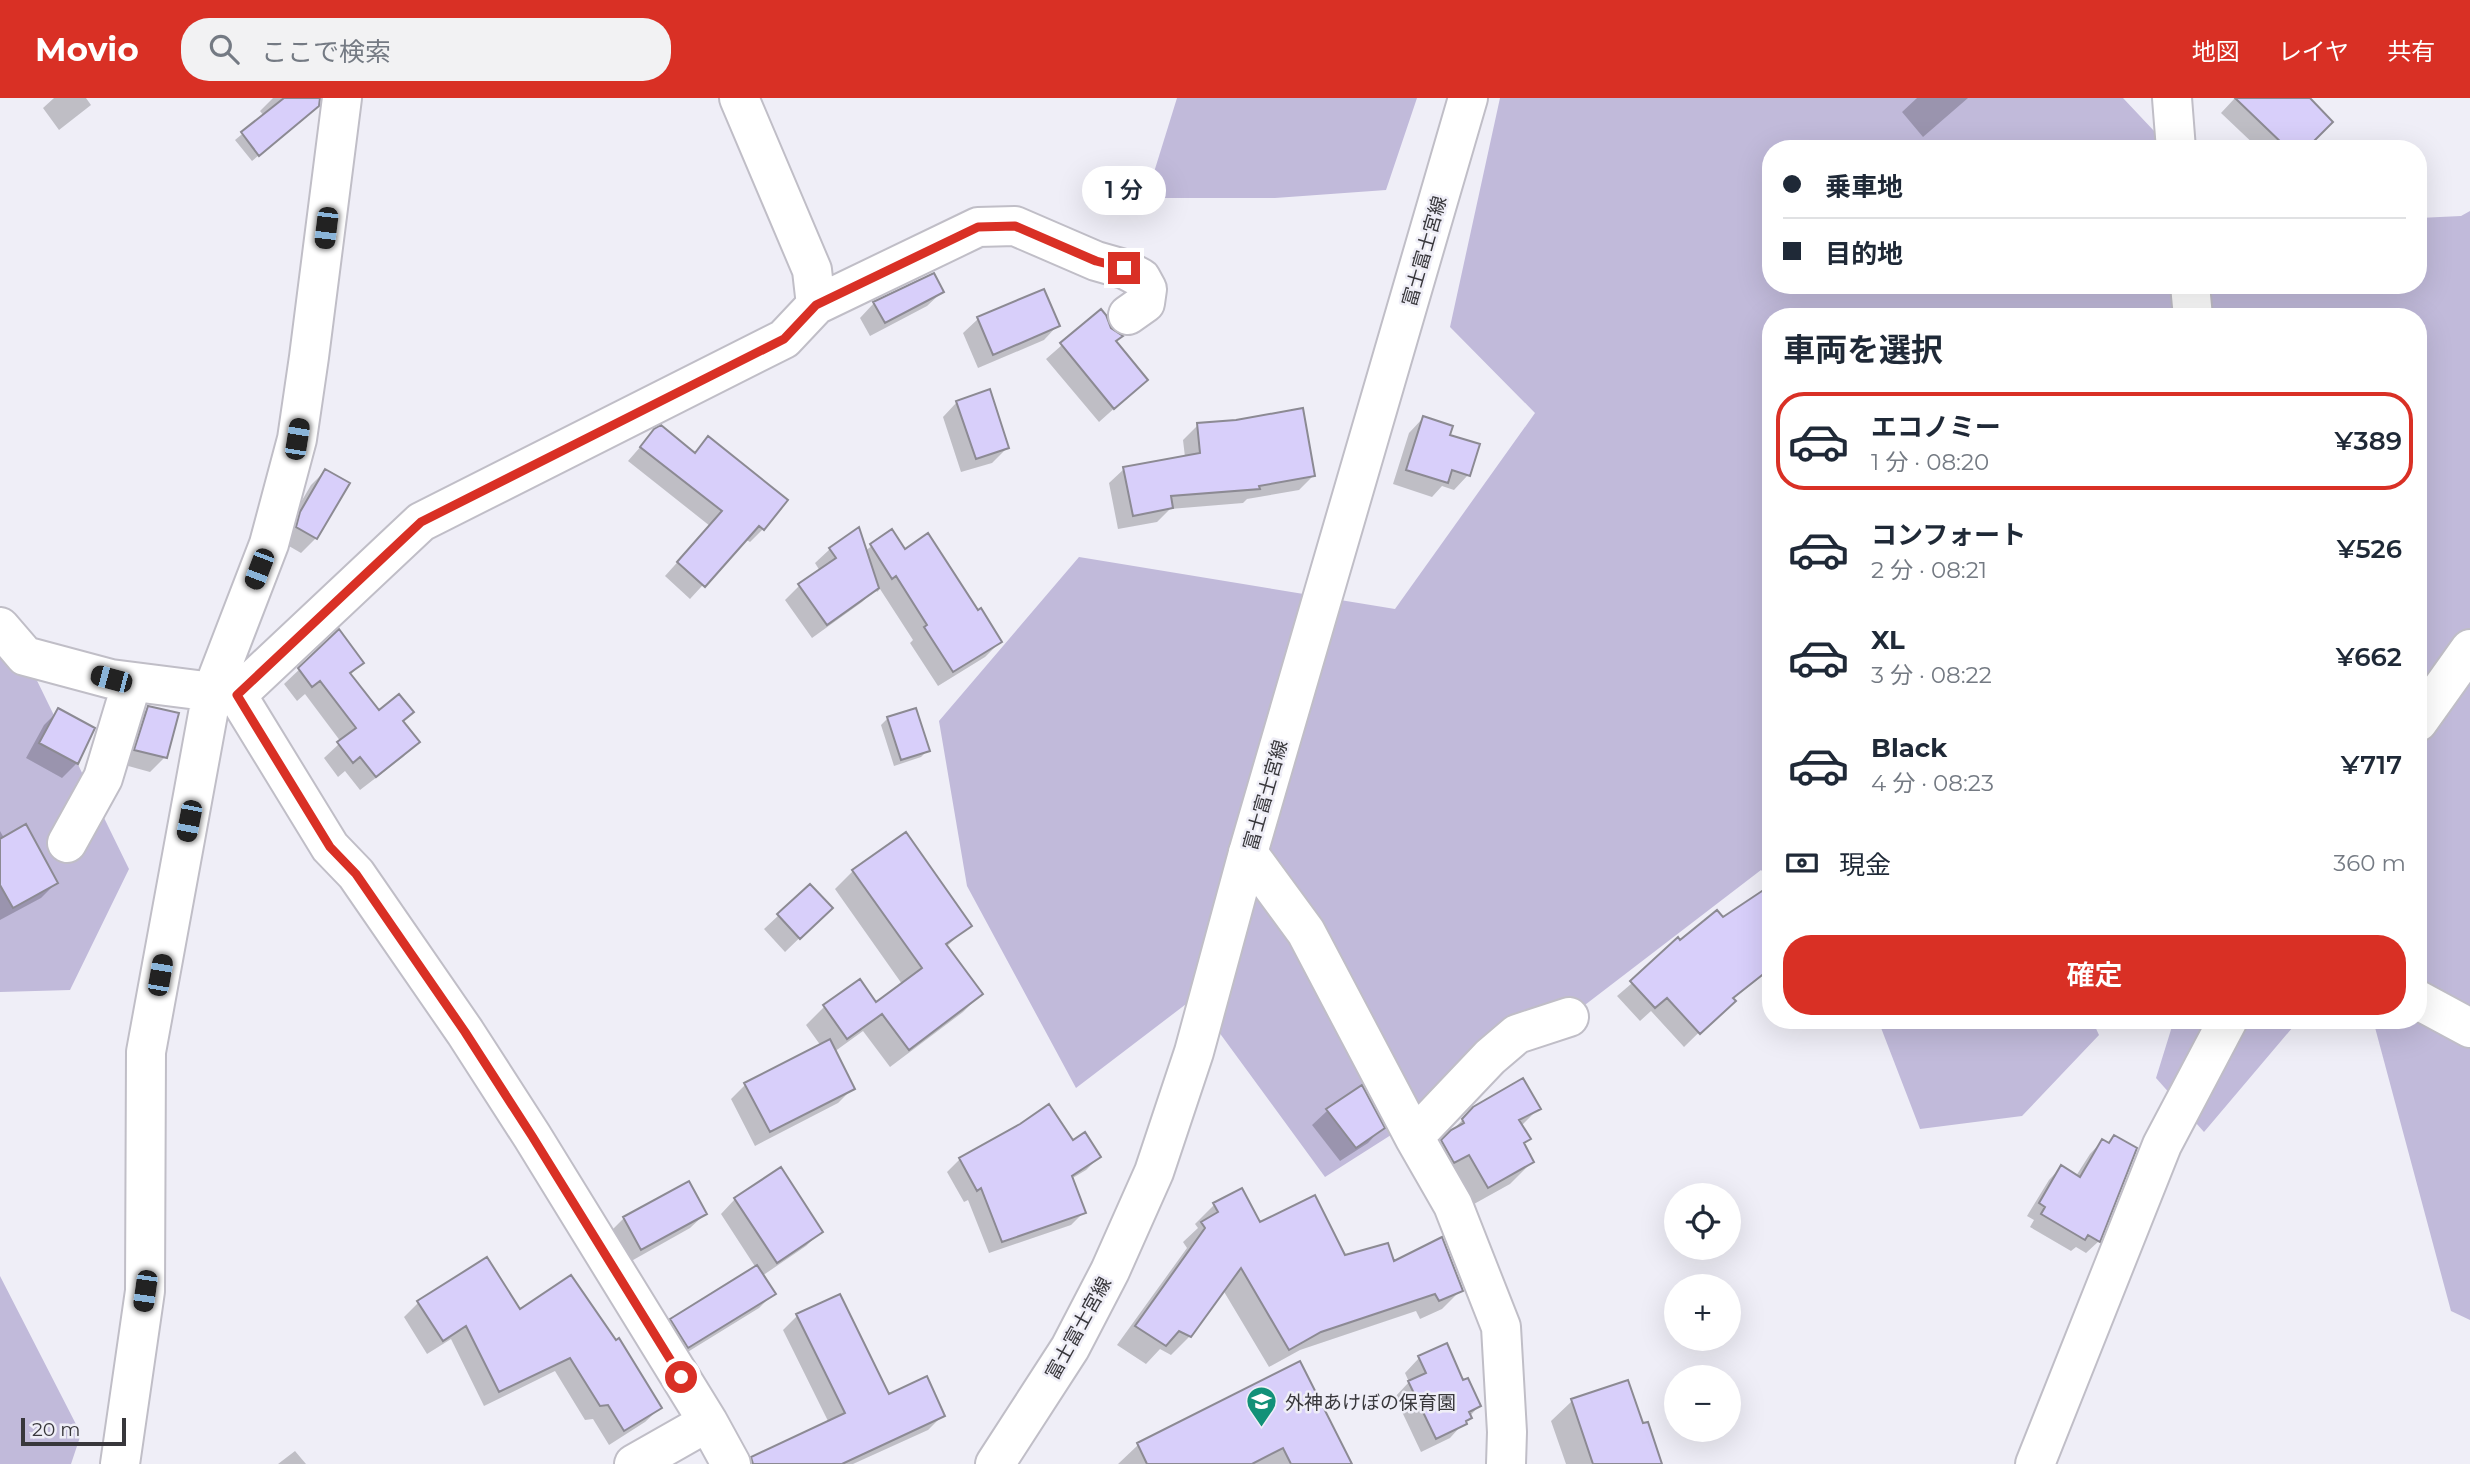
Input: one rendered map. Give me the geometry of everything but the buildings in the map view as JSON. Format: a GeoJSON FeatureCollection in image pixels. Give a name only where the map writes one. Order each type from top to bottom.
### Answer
{"type":"FeatureCollection","features":[{"type":"Feature","properties":{"kind":"street"},"geometry":{"type":"LineString","coordinates":[[120,1464],[145,1291],[146,1052],[225,694],[297,439],[342,98]]}},
{"type":"Feature","properties":{"kind":"street"},"geometry":{"type":"LineString","coordinates":[[739,98],[812,270],[816,305]]}},
{"type":"Feature","properties":{"kind":"street","name":"富士富士宮線"},"geometry":{"type":"LineString","coordinates":[[995,1464],[1070,1348],[1110,1271],[1154,1172],[1194,1052],[1248,853],[1468,98]]}},
{"type":"Feature","properties":{"kind":"street"},"geometry":{"type":"LineString","coordinates":[[2172,98],[2175,140]]}},
{"type":"Feature","properties":{"kind":"street"},"geometry":{"type":"LineString","coordinates":[[225,694],[421,522],[784,339],[816,305],[978,227],[1015,226],[1096,261],[1124,268],[1141,278],[1147,289],[1145,303],[1128,315]]}},
{"type":"Feature","properties":{"kind":"street"},"geometry":{"type":"LineString","coordinates":[[0,627],[25,656],[111,679],[225,694],[330,847],[356,874],[465,1032],[532,1136],[708,1422],[731,1464]]}},
{"type":"Feature","properties":{"kind":"street"},"geometry":{"type":"LineString","coordinates":[[2427,709],[2470,649]]}},
{"type":"Feature","properties":{"kind":"street"},"geometry":{"type":"LineString","coordinates":[[67,843],[103,778],[132,682]]}},
{"type":"Feature","properties":{"kind":"street"},"geometry":{"type":"LineString","coordinates":[[1248,853],[1306,932],[1453,1205],[1501,1327],[1507,1432],[1506,1464]]}},
{"type":"Feature","properties":{"kind":"street"},"geometry":{"type":"LineString","coordinates":[[2427,1005],[2470,1028]]}},
{"type":"Feature","properties":{"kind":"street"},"geometry":{"type":"LineString","coordinates":[[1415,1138],[1490,1056],[1517,1034],[1569,1017]]}},
{"type":"Feature","properties":{"kind":"street"},"geometry":{"type":"LineString","coordinates":[[2035,1464],[2162,1144],[2223,1029]]}},
{"type":"Feature","properties":{"kind":"street"},"geometry":{"type":"LineString","coordinates":[[634,1464],[708,1422]]}},
{"type":"Feature","properties":{"kind":"shaded area"},"geometry":{"type":"Polygon","coordinates":[[[1177,98],[1417,98],[1386,190],[1275,198],[1146,198],[1177,98]]]}},
{"type":"Feature","properties":{"kind":"shaded area"},"geometry":{"type":"Polygon","coordinates":[[[1500,98],[2123,98],[2163,140],[1762,140],[1762,294],[2427,294],[2427,218],[2461,216],[2470,211],[2470,1320],[2451,1311],[2375,1029],[2427,1029],[2427,308],[1762,308],[1762,871],[1534,1044],[1325,1177],[1194,998],[1076,1088],[967,886],[939,721],[1079,557],[1395,609],[1535,413],[1450,327],[1500,98]]]}},
{"type":"Feature","properties":{"kind":"shaded area"},"geometry":{"type":"Polygon","coordinates":[[[0,631],[25,656],[129,869],[70,990],[0,992],[0,631]]]}},
{"type":"Feature","properties":{"kind":"shaded area"},"geometry":{"type":"Polygon","coordinates":[[[1881,1029],[2096,1029],[2099,1035],[2022,1116],[1920,1129],[1881,1029]]]}},
{"type":"Feature","properties":{"kind":"shaded area"},"geometry":{"type":"Polygon","coordinates":[[[2171,1029],[2291,1029],[2204,1132],[2156,1078],[2171,1029]]]}},
{"type":"Feature","properties":{"kind":"shaded area"},"geometry":{"type":"Polygon","coordinates":[[[0,1276],[81,1434],[71,1464],[0,1464],[0,1276]]]}},
{"type":"Feature","properties":{"kind":"place","name":"外神あけぼの保育園"},"geometry":{"type":"Point","coordinates":[1262,1429]}},
{"type":"Feature","properties":{"kind":"route"},"geometry":{"type":"LineString","coordinates":[[681,1377],[465,1032],[356,874],[330,847],[237,695],[421,522],[784,339],[816,305],[978,227],[1015,226],[1096,261],[1124,268]]}}]}
